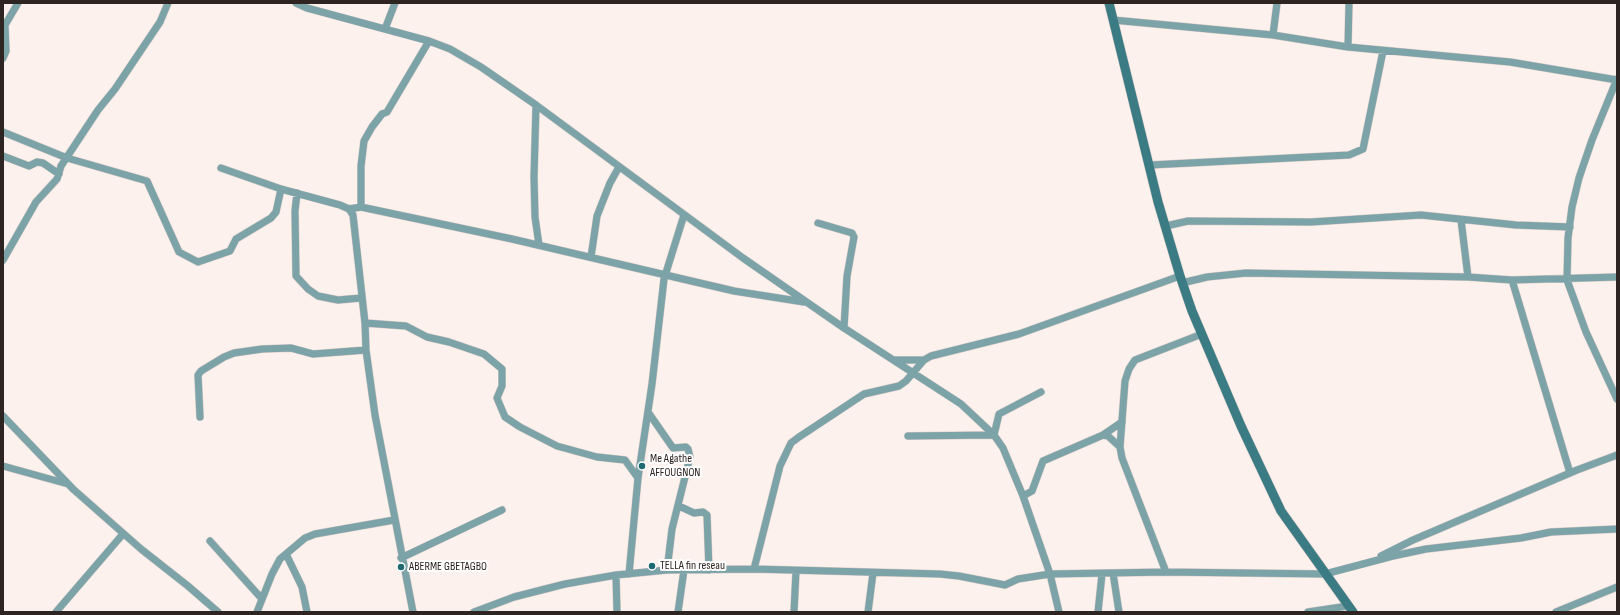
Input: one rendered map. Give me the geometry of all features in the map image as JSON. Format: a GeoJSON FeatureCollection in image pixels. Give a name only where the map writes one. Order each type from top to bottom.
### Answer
{"type":"FeatureCollection","features":[{"type":"Feature","properties":{"kind":"main road"},"geometry":{"type":"LineString","coordinates":[[1109,3],[1158,202],[1181,279],[1202,334],[1241,426],[1281,511],[1350,609]]}},
{"type":"Feature","properties":{"kind":"street"},"geometry":{"type":"LineString","coordinates":[[3,58],[6,51],[5,25],[18,3]]}},
{"type":"Feature","properties":{"kind":"street"},"geometry":{"type":"LineString","coordinates":[[3,260],[36,202],[57,179],[67,158],[98,110],[115,89],[160,22],[168,3]]}},
{"type":"Feature","properties":{"kind":"street"},"geometry":{"type":"LineString","coordinates":[[296,3],[307,8],[428,41],[450,49],[481,67],[536,105],[684,215],[806,302],[961,404],[994,435],[1002,448],[1023,496],[1050,574],[1059,612]]}},
{"type":"Feature","properties":{"kind":"street"},"geometry":{"type":"LineString","coordinates":[[385,29],[395,3]]}},
{"type":"Feature","properties":{"kind":"street"},"geometry":{"type":"LineString","coordinates":[[1273,35],[1277,3]]}},
{"type":"Feature","properties":{"kind":"street"},"geometry":{"type":"LineString","coordinates":[[1348,47],[1350,3]]}},
{"type":"Feature","properties":{"kind":"street"},"geometry":{"type":"LineString","coordinates":[[1113,20],[1273,35],[1383,51],[1510,62],[1617,79],[1579,178],[1570,227],[1567,280],[1586,332],[1617,399]]}},
{"type":"Feature","properties":{"kind":"street"},"geometry":{"type":"LineString","coordinates":[[361,206],[361,166],[364,141],[372,126],[382,114],[386,112],[428,41]]}},
{"type":"Feature","properties":{"kind":"street"},"geometry":{"type":"LineString","coordinates":[[1150,165],[1349,155],[1364,149],[1383,51]]}},
{"type":"Feature","properties":{"kind":"street"},"geometry":{"type":"LineString","coordinates":[[536,105],[534,177],[535,217],[539,245]]}},
{"type":"Feature","properties":{"kind":"street"},"geometry":{"type":"LineString","coordinates":[[3,132],[67,158],[147,181],[179,252],[198,262],[230,251],[236,239],[274,215],[281,189]]}},
{"type":"Feature","properties":{"kind":"street"},"geometry":{"type":"LineString","coordinates":[[3,156],[29,166],[37,162],[43,163],[59,174]]}},
{"type":"Feature","properties":{"kind":"street"},"geometry":{"type":"LineString","coordinates":[[591,257],[597,216],[610,183],[619,167]]}},
{"type":"Feature","properties":{"kind":"street"},"geometry":{"type":"LineString","coordinates":[[221,168],[281,189],[349,209],[361,206],[734,290],[806,302]]}},
{"type":"Feature","properties":{"kind":"street"},"geometry":{"type":"LineString","coordinates":[[297,193],[295,211],[296,276],[308,289],[318,296],[338,300],[361,298]]}},
{"type":"Feature","properties":{"kind":"street"},"geometry":{"type":"LineString","coordinates":[[349,209],[353,215],[361,298],[365,323],[366,350],[394,520],[413,612]]}},
{"type":"Feature","properties":{"kind":"street"},"geometry":{"type":"LineString","coordinates":[[629,574],[638,478],[648,412],[665,274],[684,215]]}},
{"type":"Feature","properties":{"kind":"street"},"geometry":{"type":"LineString","coordinates":[[1166,226],[1188,221],[1311,222],[1421,215],[1462,220],[1570,227]]}},
{"type":"Feature","properties":{"kind":"street"},"geometry":{"type":"LineString","coordinates":[[1462,220],[1468,277]]}},
{"type":"Feature","properties":{"kind":"street"},"geometry":{"type":"LineString","coordinates":[[818,223],[852,233],[854,236],[847,276],[844,328]]}},
{"type":"Feature","properties":{"kind":"street"},"geometry":{"type":"LineString","coordinates":[[754,569],[780,466],[791,443],[864,394],[899,386],[906,381],[924,360],[931,356],[1019,334],[1181,279],[1246,273],[1468,277],[1512,280],[1567,280],[1617,277]]}},
{"type":"Feature","properties":{"kind":"street"},"geometry":{"type":"LineString","coordinates":[[1512,280],[1570,473]]}},
{"type":"Feature","properties":{"kind":"street"},"geometry":{"type":"LineString","coordinates":[[365,323],[406,326],[435,340],[449,342],[484,354],[502,369],[502,386],[497,398],[505,417],[520,427],[557,446],[597,457],[625,460],[638,478]]}},
{"type":"Feature","properties":{"kind":"street"},"geometry":{"type":"LineString","coordinates":[[1166,572],[1122,458],[1120,447],[1125,381],[1129,369],[1135,360],[1202,334]]}},
{"type":"Feature","properties":{"kind":"street"},"geometry":{"type":"LineString","coordinates":[[200,417],[198,375],[201,371],[224,357],[234,353],[262,349],[291,348],[313,354],[366,350]]}},
{"type":"Feature","properties":{"kind":"street"},"geometry":{"type":"LineString","coordinates":[[894,360],[924,360]]}},
{"type":"Feature","properties":{"kind":"street"},"geometry":{"type":"LineString","coordinates":[[994,435],[999,414],[1040,392]]}},
{"type":"Feature","properties":{"kind":"street"},"geometry":{"type":"LineString","coordinates":[[648,412],[673,448],[684,447],[688,449],[690,458],[672,529],[667,570]]}},
{"type":"Feature","properties":{"kind":"street"},"geometry":{"type":"LineString","coordinates":[[3,416],[69,484],[123,534],[218,612]]}},
{"type":"Feature","properties":{"kind":"street"},"geometry":{"type":"LineString","coordinates":[[1023,496],[1032,491],[1043,462],[1103,435],[1122,422]]}},
{"type":"Feature","properties":{"kind":"street"},"geometry":{"type":"LineString","coordinates":[[908,436],[994,435]]}},
{"type":"Feature","properties":{"kind":"street"},"geometry":{"type":"LineString","coordinates":[[1103,435],[1108,436],[1120,447]]}},
{"type":"Feature","properties":{"kind":"street"},"geometry":{"type":"LineString","coordinates":[[1374,561],[1406,543],[1570,473],[1617,455]]}},
{"type":"Feature","properties":{"kind":"street"},"geometry":{"type":"LineString","coordinates":[[3,466],[69,484]]}},
{"type":"Feature","properties":{"kind":"street"},"geometry":{"type":"LineString","coordinates":[[679,506],[694,513],[703,512],[707,515],[709,570]]}},
{"type":"Feature","properties":{"kind":"street"},"geometry":{"type":"LineString","coordinates":[[401,558],[502,510]]}},
{"type":"Feature","properties":{"kind":"street"},"geometry":{"type":"LineString","coordinates":[[257,612],[272,574],[280,560],[305,538],[315,534],[394,520]]}},
{"type":"Feature","properties":{"kind":"street"},"geometry":{"type":"LineString","coordinates":[[474,612],[514,597],[565,584],[616,575],[667,570],[754,569],[946,574],[1005,585],[1018,579],[1050,574],[1166,572],[1326,574],[1426,549],[1521,538],[1551,532],[1617,529]]}},
{"type":"Feature","properties":{"kind":"street"},"geometry":{"type":"LineString","coordinates":[[56,612],[123,534]]}},
{"type":"Feature","properties":{"kind":"street"},"geometry":{"type":"LineString","coordinates":[[210,541],[262,599]]}},
{"type":"Feature","properties":{"kind":"street"},"geometry":{"type":"LineString","coordinates":[[286,554],[302,587],[307,612]]}},
{"type":"Feature","properties":{"kind":"street"},"geometry":{"type":"LineString","coordinates":[[678,612],[684,570]]}},
{"type":"Feature","properties":{"kind":"street"},"geometry":{"type":"LineString","coordinates":[[794,612],[796,571]]}},
{"type":"Feature","properties":{"kind":"street"},"geometry":{"type":"LineString","coordinates":[[868,612],[873,573]]}},
{"type":"Feature","properties":{"kind":"street"},"geometry":{"type":"LineString","coordinates":[[1113,573],[1119,612]]}},
{"type":"Feature","properties":{"kind":"street"},"geometry":{"type":"LineString","coordinates":[[1098,612],[1102,574]]}},
{"type":"Feature","properties":{"kind":"street"},"geometry":{"type":"LineString","coordinates":[[616,575],[617,612]]}},
{"type":"Feature","properties":{"kind":"street"},"geometry":{"type":"LineString","coordinates":[[1556,612],[1617,587]]}},
{"type":"Feature","properties":{"kind":"street"},"geometry":{"type":"LineString","coordinates":[[1308,612],[1350,609]]}},
{"type":"Feature","properties":{"kind":"place","name":"Me Agathe AFFOUGNON"},"geometry":{"type":"Point","coordinates":[642,466]}},
{"type":"Feature","properties":{"kind":"place","name":"TELLA fin reseau"},"geometry":{"type":"Point","coordinates":[652,566]}},
{"type":"Feature","properties":{"kind":"place","name":"ABERME GBETAGBO"},"geometry":{"type":"Point","coordinates":[401,567]}}]}
